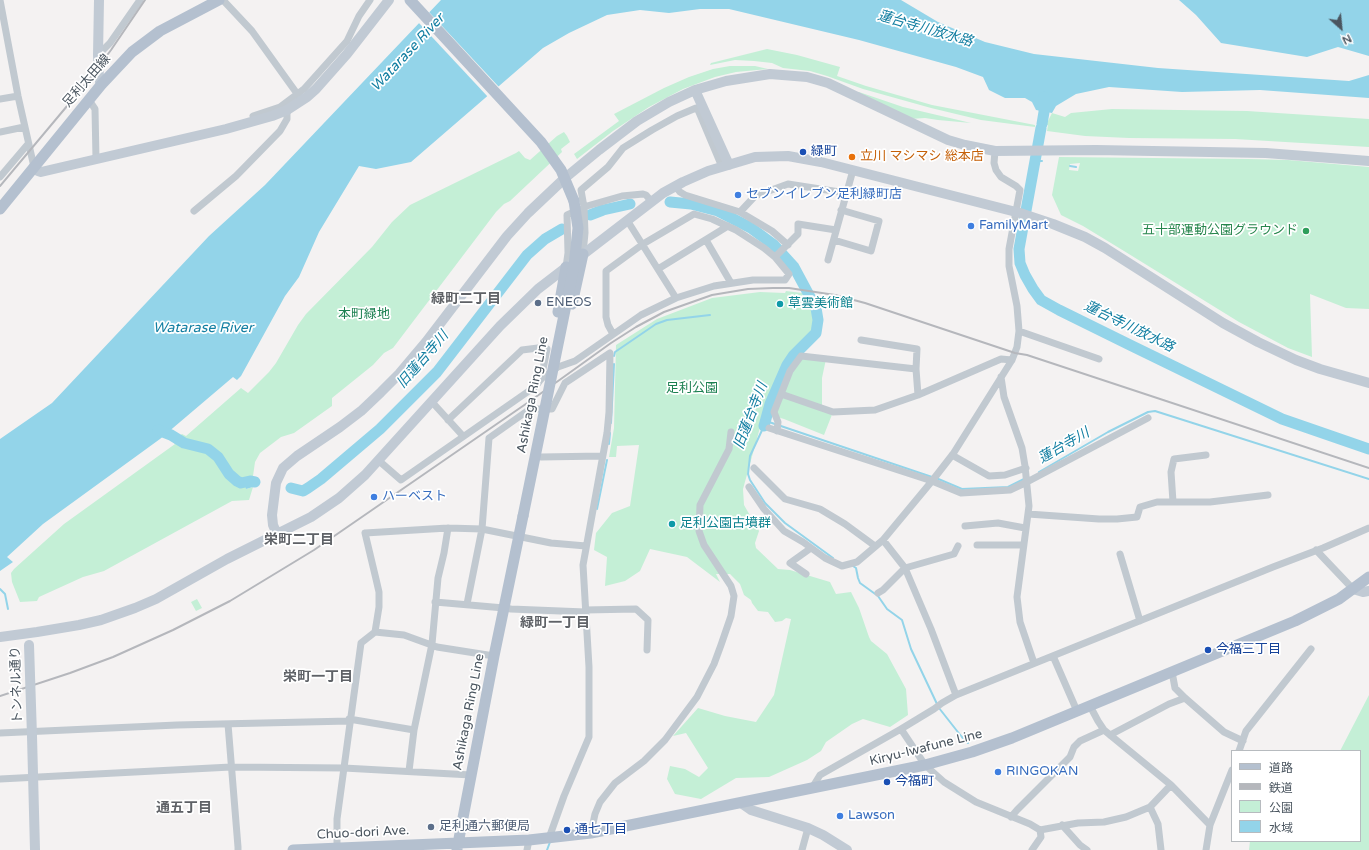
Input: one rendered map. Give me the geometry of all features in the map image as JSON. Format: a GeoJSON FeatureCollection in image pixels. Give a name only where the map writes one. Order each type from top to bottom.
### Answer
{"type":"FeatureCollection","features":[{"type":"Feature","properties":{"kind":"main road","name":"足利太田線"},"geometry":{"type":"LineString","coordinates":[[0,209],[101,85],[132,52],[147,40],[172,24],[220,0]]}},
{"type":"Feature","properties":{"kind":"main road","name":"Ashikaga Ring Line"},"geometry":{"type":"LineString","coordinates":[[410,0],[541,142],[563,174],[579,204],[576,251],[494,656],[458,846]]}},
{"type":"Feature","properties":{"kind":"main road"},"geometry":{"type":"LineString","coordinates":[[543,419],[554,394],[583,254]]}},
{"type":"Feature","properties":{"kind":"main road"},"geometry":{"type":"LineString","coordinates":[[543,419],[540,415],[540,401],[566,267]]}},
{"type":"Feature","properties":{"kind":"main road","name":"Kiryu-Iwafune Line"},"geometry":{"type":"LineString","coordinates":[[458,846],[528,845],[550,838],[591,833],[925,765],[991,746],[1295,621],[1339,599],[1369,577]]}},
{"type":"Feature","properties":{"kind":"main road","name":"Chuo-dori Ave."},"geometry":{"type":"LineString","coordinates":[[293,850],[458,846]]}},
{"type":"Feature","properties":{"kind":"street"},"geometry":{"type":"LineString","coordinates":[[0,0],[28,144],[34,167],[38,171],[42,172],[226,129],[272,116],[287,110],[304,100],[316,89],[341,61],[389,0]]}},
{"type":"Feature","properties":{"kind":"street"},"geometry":{"type":"LineString","coordinates":[[99,0],[98,54],[99,78],[101,85]]}},
{"type":"Feature","properties":{"kind":"street"},"geometry":{"type":"LineString","coordinates":[[98,54],[110,43],[140,0]]}},
{"type":"Feature","properties":{"kind":"street"},"geometry":{"type":"LineString","coordinates":[[223,0],[252,31],[298,95]]}},
{"type":"Feature","properties":{"kind":"street"},"geometry":{"type":"LineString","coordinates":[[226,129],[246,118],[280,107],[298,95],[347,41],[359,16],[370,0]]}},
{"type":"Feature","properties":{"kind":"street"},"geometry":{"type":"LineString","coordinates":[[277,534],[273,525],[272,515],[276,482],[283,468],[297,456],[361,411],[382,392],[426,342],[507,236],[563,174],[668,102],[696,90],[726,81],[770,74],[807,77],[828,83],[948,140],[964,145],[995,150],[1266,153],[1369,161]]}},
{"type":"Feature","properties":{"kind":"street"},"geometry":{"type":"LineString","coordinates":[[696,90],[725,166]]}},
{"type":"Feature","properties":{"kind":"street"},"geometry":{"type":"LineString","coordinates":[[0,99],[18,96]]}},
{"type":"Feature","properties":{"kind":"street"},"geometry":{"type":"LineString","coordinates":[[89,100],[95,109],[96,159]]}},
{"type":"Feature","properties":{"kind":"street"},"geometry":{"type":"LineString","coordinates":[[583,254],[585,240],[579,204],[581,190],[608,167],[620,152],[652,130],[694,108],[698,110],[725,166]]}},
{"type":"Feature","properties":{"kind":"street"},"geometry":{"type":"LineString","coordinates":[[194,210],[236,176],[280,130],[287,119],[287,110]]}},
{"type":"Feature","properties":{"kind":"street"},"geometry":{"type":"LineString","coordinates":[[0,132],[24,127]]}},
{"type":"Feature","properties":{"kind":"street"},"geometry":{"type":"LineString","coordinates":[[0,177],[28,144]]}},
{"type":"Feature","properties":{"kind":"street"},"geometry":{"type":"LineString","coordinates":[[749,487],[764,509],[784,531],[825,558],[842,566],[857,562],[883,540],[952,455],[1012,360],[1017,347],[1019,331],[1017,306],[1009,266],[1009,249],[1018,212],[1020,190],[1001,177],[996,170],[994,163],[995,150]]}},
{"type":"Feature","properties":{"kind":"street"},"geometry":{"type":"LineString","coordinates":[[0,637],[78,626],[101,620],[135,608],[155,599],[227,559],[310,517],[339,498],[355,485],[517,307],[538,289],[651,201],[675,186],[708,171],[755,157],[774,155],[788,156],[853,170],[1034,217],[1080,235],[1105,248],[1223,323],[1264,345],[1320,369],[1369,383]]}},
{"type":"Feature","properties":{"kind":"street"},"geometry":{"type":"LineString","coordinates":[[828,260],[853,170]]}},
{"type":"Feature","properties":{"kind":"street"},"geometry":{"type":"LineString","coordinates":[[740,212],[755,196],[788,184],[846,193]]}},
{"type":"Feature","properties":{"kind":"street"},"geometry":{"type":"LineString","coordinates":[[675,186],[685,195],[740,212],[772,231],[786,246]]}},
{"type":"Feature","properties":{"kind":"street"},"geometry":{"type":"LineString","coordinates":[[566,267],[568,253],[567,215],[579,204],[600,202],[634,194],[646,195],[651,201]]}},
{"type":"Feature","properties":{"kind":"street"},"geometry":{"type":"LineString","coordinates":[[834,240],[871,251],[877,228],[878,221],[841,210]]}},
{"type":"Feature","properties":{"kind":"street"},"geometry":{"type":"LineString","coordinates":[[378,460],[401,480],[536,386],[541,379],[558,367],[575,361],[641,315],[676,298],[714,286],[753,280],[785,280],[789,274],[776,256],[764,248],[728,226],[712,219],[694,214],[643,244],[606,271],[606,316],[608,325],[613,334]]}},
{"type":"Feature","properties":{"kind":"street"},"geometry":{"type":"LineString","coordinates":[[627,220],[676,298]]}},
{"type":"Feature","properties":{"kind":"street"},"geometry":{"type":"LineString","coordinates":[[776,256],[798,234],[798,224],[836,230]]}},
{"type":"Feature","properties":{"kind":"street"},"geometry":{"type":"LineString","coordinates":[[658,270],[728,226]]}},
{"type":"Feature","properties":{"kind":"street"},"geometry":{"type":"LineString","coordinates":[[706,240],[732,283]]}},
{"type":"Feature","properties":{"kind":"street"},"geometry":{"type":"LineString","coordinates":[[1019,331],[1099,359]]}},
{"type":"Feature","properties":{"kind":"street"},"geometry":{"type":"LineString","coordinates":[[861,340],[917,349],[916,369],[918,395]]}},
{"type":"Feature","properties":{"kind":"street"},"geometry":{"type":"LineString","coordinates":[[448,420],[522,350],[538,348],[547,349],[541,379]]}},
{"type":"Feature","properties":{"kind":"street"},"geometry":{"type":"LineString","coordinates":[[467,604],[482,528],[489,438],[530,409],[552,409],[565,383],[610,353],[609,412],[607,433],[583,565],[587,610],[589,667],[589,737],[564,796],[550,838]]}},
{"type":"Feature","properties":{"kind":"street"},"geometry":{"type":"LineString","coordinates":[[777,431],[778,422],[774,412],[790,371],[801,356],[916,369]]}},
{"type":"Feature","properties":{"kind":"street"},"geometry":{"type":"LineString","coordinates":[[781,394],[833,412],[875,410],[918,395],[1001,359],[1012,360]]}},
{"type":"Feature","properties":{"kind":"street"},"geometry":{"type":"LineString","coordinates":[[1001,377],[1004,397],[1022,448],[1026,468],[1029,506],[1017,597],[1020,622],[1034,663]]}},
{"type":"Feature","properties":{"kind":"street"},"geometry":{"type":"LineString","coordinates":[[432,402],[464,436]]}},
{"type":"Feature","properties":{"kind":"street"},"geometry":{"type":"LineString","coordinates":[[769,428],[932,481],[961,493],[1010,490],[1148,418]]}},
{"type":"Feature","properties":{"kind":"street"},"geometry":{"type":"LineString","coordinates":[[591,833],[600,802],[615,783],[644,761],[665,740],[697,697],[714,664],[721,645],[731,616],[734,596],[731,586],[704,545],[698,532],[700,505],[729,449],[731,432]]}},
{"type":"Feature","properties":{"kind":"street"},"geometry":{"type":"LineString","coordinates":[[952,455],[989,476],[1005,475],[1026,468]]}},
{"type":"Feature","properties":{"kind":"street"},"geometry":{"type":"LineString","coordinates":[[1173,502],[1172,472],[1174,459],[1206,455]]}},
{"type":"Feature","properties":{"kind":"street"},"geometry":{"type":"LineString","coordinates":[[541,456],[602,456]]}},
{"type":"Feature","properties":{"kind":"street"},"geometry":{"type":"LineString","coordinates":[[754,468],[785,499],[820,509],[845,524],[875,546]]}},
{"type":"Feature","properties":{"kind":"street"},"geometry":{"type":"LineString","coordinates":[[1028,514],[1117,519],[1137,517],[1140,506],[1157,502],[1210,502],[1268,495]]}},
{"type":"Feature","properties":{"kind":"street"},"geometry":{"type":"LineString","coordinates":[[965,526],[998,523],[1025,528]]}},
{"type":"Feature","properties":{"kind":"street"},"geometry":{"type":"LineString","coordinates":[[375,632],[379,592],[365,533],[448,528],[482,528],[551,543],[586,546]]}},
{"type":"Feature","properties":{"kind":"street"},"geometry":{"type":"LineString","coordinates":[[409,771],[414,730],[432,644],[438,578],[448,528]]}},
{"type":"Feature","properties":{"kind":"street"},"geometry":{"type":"LineString","coordinates":[[812,788],[820,776],[956,696],[1369,528]]}},
{"type":"Feature","properties":{"kind":"street"},"geometry":{"type":"LineString","coordinates":[[883,540],[905,568],[931,629],[956,696]]}},
{"type":"Feature","properties":{"kind":"street"},"geometry":{"type":"LineString","coordinates":[[978,545],[1023,545]]}},
{"type":"Feature","properties":{"kind":"street"},"geometry":{"type":"LineString","coordinates":[[878,593],[905,568],[954,554],[958,546]]}},
{"type":"Feature","properties":{"kind":"street"},"geometry":{"type":"LineString","coordinates":[[806,574],[790,563],[811,548]]}},
{"type":"Feature","properties":{"kind":"street"},"geometry":{"type":"LineString","coordinates":[[1316,550],[1353,589],[1363,592],[1369,591]]}},
{"type":"Feature","properties":{"kind":"street"},"geometry":{"type":"LineString","coordinates":[[1120,554],[1140,621]]}},
{"type":"Feature","properties":{"kind":"street"},"geometry":{"type":"LineString","coordinates":[[435,602],[511,609],[587,610],[636,608],[648,620],[647,650]]}},
{"type":"Feature","properties":{"kind":"street"},"geometry":{"type":"LineString","coordinates":[[337,848],[336,820],[361,643],[375,632],[404,635],[437,647],[494,656]]}},
{"type":"Feature","properties":{"kind":"street","name":"トンネル通り"},"geometry":{"type":"LineString","coordinates":[[28,634],[35,850]]}},
{"type":"Feature","properties":{"kind":"street"},"geometry":{"type":"LineString","coordinates":[[1239,750],[1242,740],[1250,725],[1311,649]]}},
{"type":"Feature","properties":{"kind":"street"},"geometry":{"type":"LineString","coordinates":[[1054,656],[1077,711]]}},
{"type":"Feature","properties":{"kind":"street"},"geometry":{"type":"LineString","coordinates":[[1172,672],[1175,688],[1185,698],[1224,732],[1242,740]]}},
{"type":"Feature","properties":{"kind":"street"},"geometry":{"type":"LineString","coordinates":[[1011,817],[1016,810],[1070,758],[1074,747],[1080,741],[1107,733],[1185,698]]}},
{"type":"Feature","properties":{"kind":"street"},"geometry":{"type":"LineString","coordinates":[[1090,706],[1098,721],[1107,733],[1171,785],[1210,825]]}},
{"type":"Feature","properties":{"kind":"street"},"geometry":{"type":"LineString","coordinates":[[0,733],[349,720],[414,730]]}},
{"type":"Feature","properties":{"kind":"street"},"geometry":{"type":"LineString","coordinates":[[228,724],[238,850]]}},
{"type":"Feature","properties":{"kind":"street"},"geometry":{"type":"LineString","coordinates":[[901,729],[925,765],[944,782],[976,802],[1040,830],[1062,825],[1104,822],[1126,817],[1150,807],[1171,785]]}},
{"type":"Feature","properties":{"kind":"street"},"geometry":{"type":"LineString","coordinates":[[0,779],[33,774],[231,767],[344,768],[472,775]]}},
{"type":"Feature","properties":{"kind":"street"},"geometry":{"type":"LineString","coordinates":[[1206,850],[1210,825],[1231,772]]}},
{"type":"Feature","properties":{"kind":"street"},"geometry":{"type":"LineString","coordinates":[[741,803],[751,810],[808,828],[823,835],[847,850]]}},
{"type":"Feature","properties":{"kind":"street"},"geometry":{"type":"LineString","coordinates":[[1150,807],[1158,824],[1161,850]]}},
{"type":"Feature","properties":{"kind":"street"},"geometry":{"type":"LineString","coordinates":[[1062,825],[1080,845],[1087,850]]}},
{"type":"Feature","properties":{"kind":"street"},"geometry":{"type":"LineString","coordinates":[[802,850],[808,828]]}},
{"type":"Feature","properties":{"kind":"street"},"geometry":{"type":"LineString","coordinates":[[1032,850],[1041,837],[1040,830]]}},
{"type":"Feature","properties":{"kind":"green space"},"geometry":{"type":"Polygon","coordinates":[[[767,49],[797,55],[840,67],[837,76],[866,86],[932,105],[1035,125],[1035,127],[981,120],[931,108],[863,89],[810,71],[783,68],[772,63],[735,60],[710,65],[711,63],[767,49]]]}},
{"type":"Feature","properties":{"kind":"green space"},"geometry":{"type":"Polygon","coordinates":[[[730,66],[755,66],[768,69],[736,72],[715,77],[683,89],[649,107],[613,131],[577,159],[574,154],[619,121],[614,114],[689,77],[713,69],[730,66]]]}},
{"type":"Feature","properties":{"kind":"green space"},"geometry":{"type":"Polygon","coordinates":[[[859,92],[903,107],[971,123],[925,118],[910,119],[858,93],[859,92]]]}},
{"type":"Feature","properties":{"kind":"green space"},"geometry":{"type":"Polygon","coordinates":[[[1112,109],[1247,111],[1369,119],[1369,147],[1235,139],[1085,136],[1047,131],[1048,125],[1046,125],[1052,113],[1065,117],[1071,113],[1112,109]]]}},
{"type":"Feature","properties":{"kind":"green space","name":"本町緑地"},"geometry":{"type":"Polygon","coordinates":[[[564,132],[570,142],[561,149],[562,152],[510,201],[504,204],[496,212],[393,348],[384,353],[373,365],[332,398],[332,406],[294,433],[281,437],[260,453],[255,462],[253,476],[248,479],[246,489],[253,487],[249,500],[232,501],[104,571],[83,577],[39,597],[37,601],[20,602],[12,582],[11,573],[14,569],[64,524],[175,444],[172,441],[182,434],[186,436],[241,388],[248,393],[276,363],[306,314],[372,247],[392,222],[410,205],[519,151],[525,158],[530,160],[557,136],[564,132]]]}},
{"type":"Feature","properties":{"kind":"green space"},"geometry":{"type":"Polygon","coordinates":[[[1059,157],[1288,160],[1369,167],[1369,309],[1346,308],[1310,294],[1312,357],[1288,348],[1239,322],[1083,226],[1061,215],[1052,195],[1059,157]],[[1080,163],[1070,164],[1069,170],[1078,171],[1080,163]]]}},
{"type":"Feature","properties":{"kind":"green space","name":"足利公園"},"geometry":{"type":"Polygon","coordinates":[[[786,291],[802,293],[811,306],[814,318],[811,333],[789,358],[826,359],[822,378],[822,408],[833,412],[824,435],[784,419],[764,413],[743,489],[744,505],[759,531],[755,543],[756,548],[778,569],[790,570],[830,582],[836,594],[851,592],[859,608],[871,641],[887,654],[906,689],[908,715],[890,727],[863,719],[852,724],[826,742],[821,751],[807,760],[769,777],[736,778],[701,799],[675,794],[667,779],[670,766],[685,769],[699,777],[708,768],[686,733],[673,736],[698,708],[725,716],[756,722],[774,695],[791,619],[786,618],[782,621],[775,622],[768,612],[758,611],[751,600],[744,595],[740,584],[730,574],[716,574],[720,582],[687,557],[650,549],[640,571],[625,581],[605,586],[607,557],[594,550],[596,533],[612,513],[630,506],[639,445],[617,446],[616,457],[609,457],[614,428],[616,345],[657,319],[712,298],[760,292],[785,293],[786,291]]]}},
{"type":"Feature","properties":{"kind":"green space"},"geometry":{"type":"Polygon","coordinates":[[[197,599],[202,608],[196,611],[191,602],[197,599]]]}},
{"type":"Feature","properties":{"kind":"green space"},"geometry":{"type":"Polygon","coordinates":[[[1369,695],[1369,850],[1249,850],[1250,842],[1361,842],[1361,750],[1341,750],[1369,695]]]}},
{"type":"Feature","properties":{"kind":"water","name":"Watarase River"},"geometry":{"type":"Polygon","coordinates":[[[441,0],[901,0],[938,22],[985,42],[1034,54],[1158,68],[1349,81],[1369,75],[1369,98],[1260,90],[1182,92],[1109,87],[1076,94],[1056,106],[1052,113],[1036,110],[1032,102],[1025,98],[1005,98],[989,90],[983,77],[956,67],[859,40],[729,9],[700,9],[669,13],[640,10],[607,15],[569,33],[543,48],[411,162],[376,169],[359,166],[319,232],[299,277],[285,296],[241,376],[237,380],[233,377],[160,439],[43,524],[7,557],[13,562],[0,571],[0,439],[52,403],[209,236],[265,185],[441,0]]]}},
{"type":"Feature","properties":{"kind":"water"},"geometry":{"type":"Polygon","coordinates":[[[1179,0],[1369,0],[1369,56],[1338,47],[1307,57],[1221,43],[1196,15],[1179,0]]]}},
{"type":"Feature","properties":{"kind":"water"},"geometry":{"type":"Polygon","coordinates":[[[252,476],[257,478],[255,484],[253,487],[246,489],[244,481],[252,476]]]}},
{"type":"Feature","properties":{"kind":"pier"},"geometry":{"type":"Polygon","coordinates":[[[428,11],[499,87],[488,97],[418,22],[428,11]]]}},
{"type":"Feature","properties":{"kind":"waterway","name":"蓮台寺川放水路"},"geometry":{"type":"LineString","coordinates":[[1042,124],[1044,97]]}},
{"type":"Feature","properties":{"kind":"waterway","name":"蓮台寺川放水路"},"geometry":{"type":"LineString","coordinates":[[1041,128],[1019,249],[1020,263],[1025,275],[1041,300],[1282,419],[1369,449]]}},
{"type":"Feature","properties":{"kind":"waterway","name":"蓮台寺川放水路"},"geometry":{"type":"LineString","coordinates":[[1035,161],[1042,161]]}},
{"type":"Feature","properties":{"kind":"waterway"},"geometry":{"type":"LineString","coordinates":[[1070,166],[1076,167]]}},
{"type":"Feature","properties":{"kind":"waterway","name":"旧蓮台寺川"},"geometry":{"type":"LineString","coordinates":[[670,202],[691,204],[718,211],[751,228],[774,245],[794,267],[816,308],[818,320],[816,333],[793,356],[787,365],[770,404],[764,426]]}},
{"type":"Feature","properties":{"kind":"waterway","name":"旧蓮台寺川"},"geometry":{"type":"LineString","coordinates":[[590,215],[603,210],[630,204]]}},
{"type":"Feature","properties":{"kind":"waterway","name":"旧蓮台寺川"},"geometry":{"type":"LineString","coordinates":[[291,488],[303,491],[308,488],[321,479],[380,429],[437,372],[527,255],[545,239],[562,229]]}},
{"type":"Feature","properties":{"kind":"waterway"},"geometry":{"type":"LineString","coordinates":[[614,356],[615,352],[656,324],[667,320],[710,315]]}},
{"type":"Feature","properties":{"kind":"waterway"},"geometry":{"type":"LineString","coordinates":[[611,423],[614,364]]}},
{"type":"Feature","properties":{"kind":"waterway","name":"蓮台寺川"},"geometry":{"type":"LineString","coordinates":[[1039,472],[1108,432],[1148,412],[1155,411],[1369,479]]}},
{"type":"Feature","properties":{"kind":"waterway","name":"蓮台寺川"},"geometry":{"type":"LineString","coordinates":[[766,421],[932,477]]}},
{"type":"Feature","properties":{"kind":"waterway","name":"旧蓮台寺川"},"geometry":{"type":"LineString","coordinates":[[764,426],[750,456],[748,474],[750,480],[765,503],[785,523],[833,558]]}},
{"type":"Feature","properties":{"kind":"waterway","name":"旧蓮台寺川"},"geometry":{"type":"LineString","coordinates":[[158,430],[171,435],[184,443],[208,449],[218,457],[229,474],[237,481],[241,483],[250,481],[255,482]]}},
{"type":"Feature","properties":{"kind":"waterway"},"geometry":{"type":"LineString","coordinates":[[609,444],[610,433]]}},
{"type":"Feature","properties":{"kind":"waterway"},"geometry":{"type":"LineString","coordinates":[[597,509],[607,460]]}},
{"type":"Feature","properties":{"kind":"waterway","name":"蓮台寺川"},"geometry":{"type":"LineString","coordinates":[[936,478],[962,489],[1008,487],[1024,479]]}},
{"type":"Feature","properties":{"kind":"waterway","name":"旧蓮台寺川"},"geometry":{"type":"LineString","coordinates":[[853,566],[856,568],[860,583],[878,596],[887,609],[902,620],[911,649],[937,704]]}},
{"type":"Feature","properties":{"kind":"waterway"},"geometry":{"type":"LineString","coordinates":[[0,589],[5,594],[8,609]]}},
{"type":"Feature","properties":{"kind":"waterway","name":"旧蓮台寺川"},"geometry":{"type":"LineString","coordinates":[[939,708],[968,743]]}},
{"type":"Feature","properties":{"kind":"waterway"},"geometry":{"type":"LineString","coordinates":[[547,850],[550,842]]}},
{"type":"Feature","properties":{"kind":"railway"},"geometry":{"type":"LineString","coordinates":[[0,186],[88,81],[145,0]]}},
{"type":"Feature","properties":{"kind":"railway"},"geometry":{"type":"LineString","coordinates":[[0,696],[113,657],[173,630],[230,601],[314,550],[636,327],[664,312],[712,295],[748,289],[789,288],[835,295],[865,303],[1369,468]]}},
{"type":"Feature","properties":{"kind":"place","name":"緑町"},"geometry":{"type":"Point","coordinates":[803,152]}},
{"type":"Feature","properties":{"kind":"place","name":"立川 マシマシ 総本店"},"geometry":{"type":"Point","coordinates":[852,157]}},
{"type":"Feature","properties":{"kind":"place","name":"セブンイレブン足利緑町店"},"geometry":{"type":"Point","coordinates":[738,195]}},
{"type":"Feature","properties":{"kind":"place","name":"FamilyMart"},"geometry":{"type":"Point","coordinates":[971,226]}},
{"type":"Feature","properties":{"kind":"place","name":"五十部運動公園グラウンド"},"geometry":{"type":"Point","coordinates":[1306,231]}},
{"type":"Feature","properties":{"kind":"place","name":"ENEOS"},"geometry":{"type":"Point","coordinates":[538,303]}},
{"type":"Feature","properties":{"kind":"place","name":"草雲美術館"},"geometry":{"type":"Point","coordinates":[780,304]}},
{"type":"Feature","properties":{"kind":"place","name":"ハーベスト"},"geometry":{"type":"Point","coordinates":[374,497]}},
{"type":"Feature","properties":{"kind":"place","name":"足利公園古墳群"},"geometry":{"type":"Point","coordinates":[672,524]}},
{"type":"Feature","properties":{"kind":"place","name":"今福三丁目"},"geometry":{"type":"Point","coordinates":[1208,650]}},
{"type":"Feature","properties":{"kind":"place","name":"RINGOKAN"},"geometry":{"type":"Point","coordinates":[998,772]}},
{"type":"Feature","properties":{"kind":"place","name":"今福町"},"geometry":{"type":"Point","coordinates":[887,782]}},
{"type":"Feature","properties":{"kind":"place","name":"Lawson"},"geometry":{"type":"Point","coordinates":[840,816]}},
{"type":"Feature","properties":{"kind":"place","name":"足利通六郵便局"},"geometry":{"type":"Point","coordinates":[431,827]}},
{"type":"Feature","properties":{"kind":"place","name":"通七丁目"},"geometry":{"type":"Point","coordinates":[567,830]}},
{"type":"Feature","properties":{"kind":"district","name":"緑町二丁目"},"geometry":{"type":"Point","coordinates":[466,299]}},
{"type":"Feature","properties":{"kind":"district","name":"栄町二丁目"},"geometry":{"type":"Point","coordinates":[299,540]}},
{"type":"Feature","properties":{"kind":"district","name":"緑町一丁目"},"geometry":{"type":"Point","coordinates":[555,623]}},
{"type":"Feature","properties":{"kind":"district","name":"栄町一丁目"},"geometry":{"type":"Point","coordinates":[318,677]}},
{"type":"Feature","properties":{"kind":"district","name":"通五丁目"},"geometry":{"type":"Point","coordinates":[184,808]}}]}
